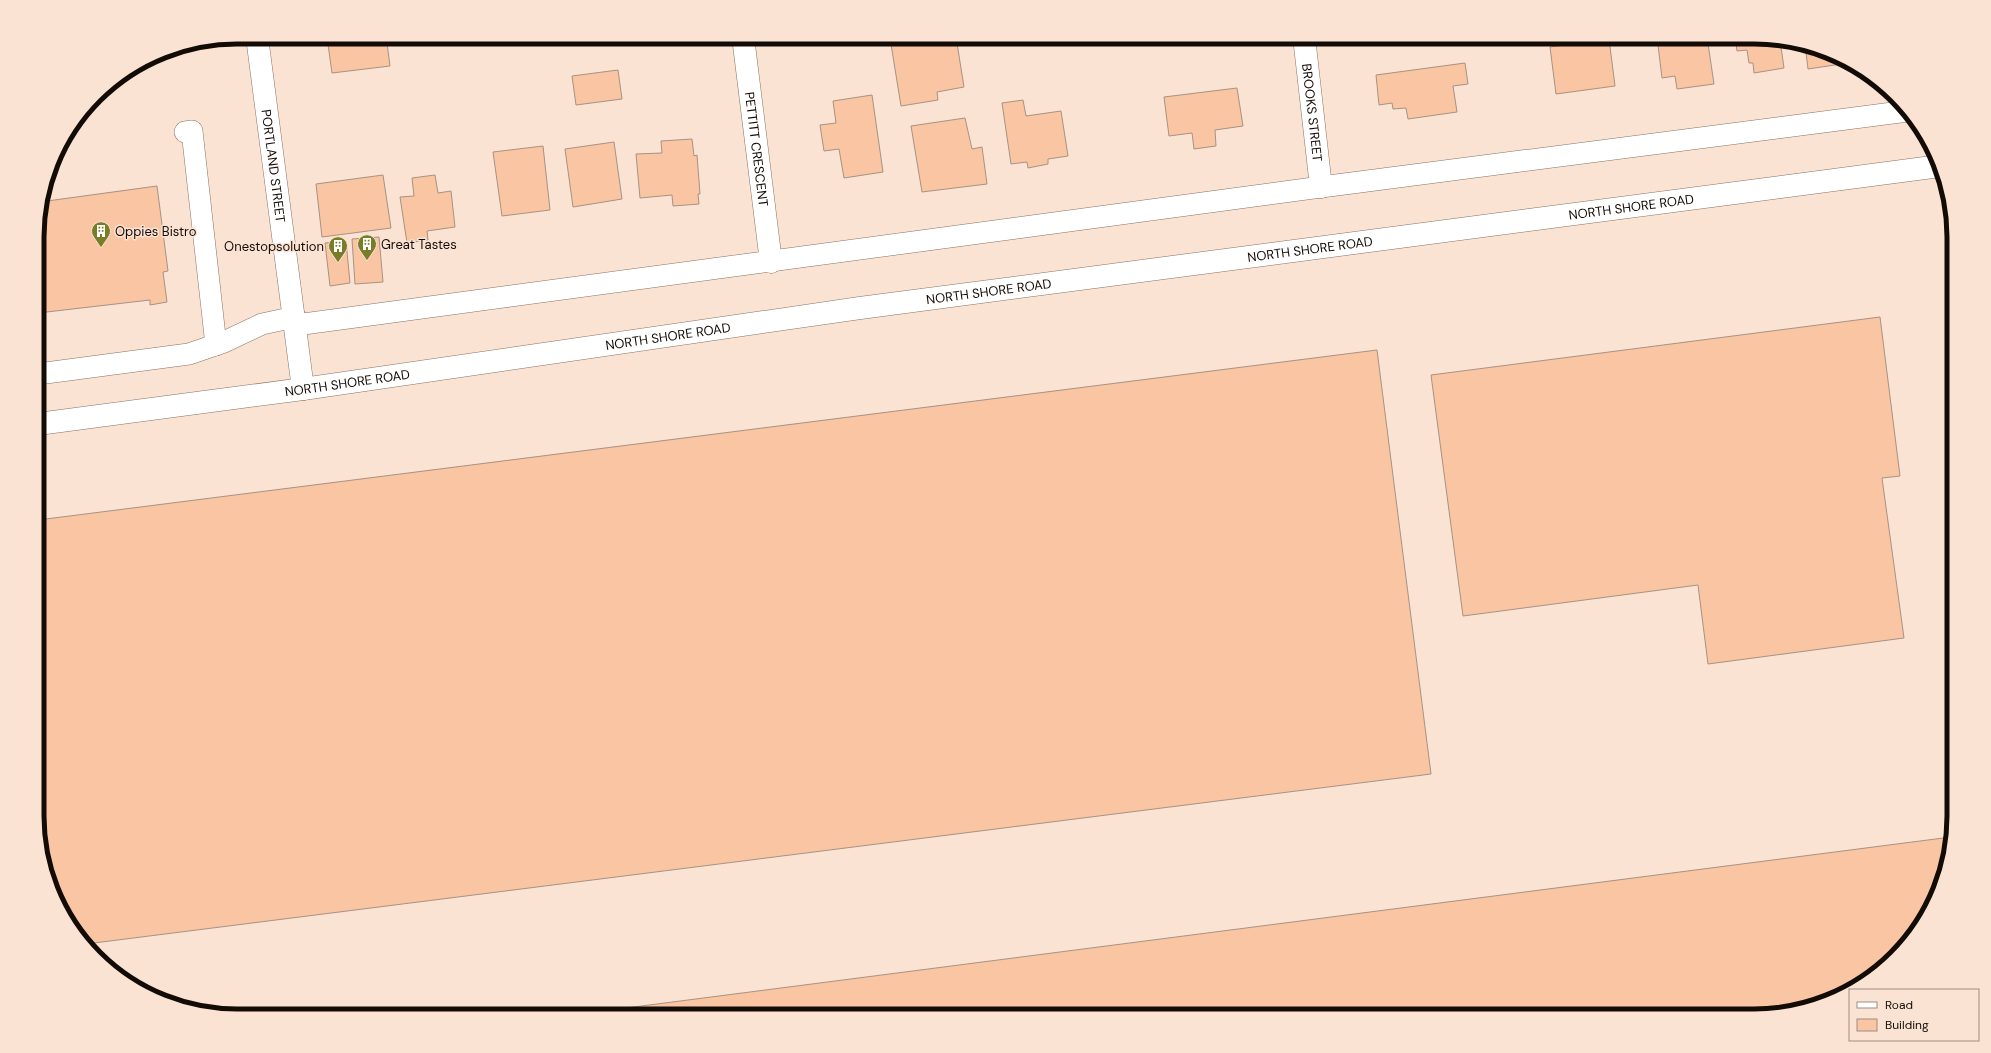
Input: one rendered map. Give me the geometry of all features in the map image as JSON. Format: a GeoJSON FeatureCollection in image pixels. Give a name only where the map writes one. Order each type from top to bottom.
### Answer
{"type":"FeatureCollection","features":[{"type":"Feature","properties":{"kind":"main road","name":"PORTLAND STREET"},"geometry":{"type":"LineString","coordinates":[[259,44],[303,389]]}},
{"type":"Feature","properties":{"kind":"main road","name":"PETTITT CRESCENT"},"geometry":{"type":"LineString","coordinates":[[744,44],[771,262]]}},
{"type":"Feature","properties":{"kind":"main road","name":"BROOKS STREET"},"geometry":{"type":"LineString","coordinates":[[1305,44],[1321,187]]}},
{"type":"Feature","properties":{"kind":"main road","name":"NORTH SHORE ROAD"},"geometry":{"type":"LineString","coordinates":[[44,423],[303,389],[868,307],[1934,167]]}},
{"type":"Feature","properties":{"kind":"lane"},"geometry":{"type":"LineString","coordinates":[[44,373],[181,356],[216,345],[262,324],[771,262],[1321,187],[1901,113]]}},
{"type":"Feature","properties":{"kind":"lane"},"geometry":{"type":"LineString","coordinates":[[186,132],[192,131],[216,345]]}},
{"type":"Feature","properties":{"kind":"building"},"geometry":{"type":"Polygon","coordinates":[[[328,44],[387,44],[390,66],[332,73],[328,44]]]}},
{"type":"Feature","properties":{"kind":"building"},"geometry":{"type":"Polygon","coordinates":[[[891,44],[957,44],[964,87],[937,92],[938,100],[901,106],[891,44]]]}},
{"type":"Feature","properties":{"kind":"building"},"geometry":{"type":"Polygon","coordinates":[[[1572,44],[1610,44],[1615,86],[1556,94],[1550,47],[1572,44]]]}},
{"type":"Feature","properties":{"kind":"building"},"geometry":{"type":"Polygon","coordinates":[[[1658,44],[1708,44],[1714,84],[1677,89],[1675,76],[1662,78],[1658,44]]]}},
{"type":"Feature","properties":{"kind":"building"},"geometry":{"type":"Polygon","coordinates":[[[1736,44],[1767,44],[1781,46],[1784,68],[1754,73],[1753,63],[1749,63],[1747,50],[1737,51],[1736,44]]]}},
{"type":"Feature","properties":{"kind":"building"},"geometry":{"type":"Polygon","coordinates":[[[1806,51],[1816,54],[1840,64],[1808,69],[1806,51]]]}},
{"type":"Feature","properties":{"kind":"building"},"geometry":{"type":"Polygon","coordinates":[[[1465,63],[1468,84],[1453,86],[1457,112],[1408,119],[1406,108],[1393,109],[1392,103],[1379,105],[1376,75],[1465,63]]]}},
{"type":"Feature","properties":{"kind":"building"},"geometry":{"type":"Polygon","coordinates":[[[618,70],[622,99],[576,105],[572,76],[618,70]]]}},
{"type":"Feature","properties":{"kind":"building"},"geometry":{"type":"Polygon","coordinates":[[[1237,88],[1243,126],[1215,130],[1216,146],[1194,149],[1192,133],[1169,136],[1164,97],[1237,88]]]}},
{"type":"Feature","properties":{"kind":"building"},"geometry":{"type":"Polygon","coordinates":[[[872,95],[883,172],[844,178],[839,149],[824,151],[820,125],[836,123],[833,101],[872,95]]]}},
{"type":"Feature","properties":{"kind":"building"},"geometry":{"type":"Polygon","coordinates":[[[1023,100],[1026,116],[1061,111],[1068,156],[1048,159],[1048,164],[1028,168],[1027,162],[1011,164],[1002,103],[1023,100]]]}},
{"type":"Feature","properties":{"kind":"building"},"geometry":{"type":"Polygon","coordinates":[[[965,118],[972,149],[982,147],[987,184],[922,192],[911,126],[965,118]]]}},
{"type":"Feature","properties":{"kind":"building"},"geometry":{"type":"Polygon","coordinates":[[[692,139],[694,156],[697,155],[700,194],[698,194],[699,204],[673,206],[672,195],[640,198],[636,154],[662,153],[661,141],[692,139]]]}},
{"type":"Feature","properties":{"kind":"building"},"geometry":{"type":"Polygon","coordinates":[[[614,142],[622,199],[573,207],[565,149],[614,142]]]}},
{"type":"Feature","properties":{"kind":"building"},"geometry":{"type":"Polygon","coordinates":[[[543,146],[550,210],[502,216],[493,152],[543,146]]]}},
{"type":"Feature","properties":{"kind":"building"},"geometry":{"type":"Polygon","coordinates":[[[383,175],[391,228],[322,237],[316,184],[383,175]]]}},
{"type":"Feature","properties":{"kind":"building"},"geometry":{"type":"Polygon","coordinates":[[[435,175],[438,193],[451,191],[455,227],[427,231],[428,240],[407,243],[400,197],[414,196],[412,178],[435,175]]]}},
{"type":"Feature","properties":{"kind":"building","name":"Oppies Bistro"},"geometry":{"type":"Polygon","coordinates":[[[157,186],[168,271],[163,272],[167,302],[150,305],[150,300],[44,312],[44,224],[48,201],[157,186]]]}},
{"type":"Feature","properties":{"kind":"building","name":"Great Tastes"},"geometry":{"type":"Polygon","coordinates":[[[379,237],[383,282],[355,284],[352,239],[379,237]]]}},
{"type":"Feature","properties":{"kind":"building","name":"Onestopsolution"},"geometry":{"type":"Polygon","coordinates":[[[346,241],[350,283],[330,286],[325,243],[346,241]]]}},
{"type":"Feature","properties":{"kind":"building"},"geometry":{"type":"Polygon","coordinates":[[[1880,317],[1900,476],[1882,478],[1904,638],[1708,664],[1698,585],[1463,616],[1431,375],[1880,317]]]}},
{"type":"Feature","properties":{"kind":"building"},"geometry":{"type":"Polygon","coordinates":[[[1377,350],[1431,774],[92,943],[70,912],[59,890],[54,878],[48,854],[44,829],[44,519],[1377,350]]]}},
{"type":"Feature","properties":{"kind":"building"},"geometry":{"type":"Polygon","coordinates":[[[1946,838],[1937,878],[1927,901],[1907,933],[1881,961],[1850,983],[1828,994],[1816,999],[1792,1005],[1767,1009],[618,1009],[1946,838]]]}},
{"type":"Feature","properties":{"kind":"place","name":"Oppies Bistro"},"geometry":{"type":"Point","coordinates":[101,248]}},
{"type":"Feature","properties":{"kind":"place","name":"Great Tastes"},"geometry":{"type":"Point","coordinates":[367,261]}},
{"type":"Feature","properties":{"kind":"place","name":"Onestopsolution"},"geometry":{"type":"Point","coordinates":[338,263]}}]}
